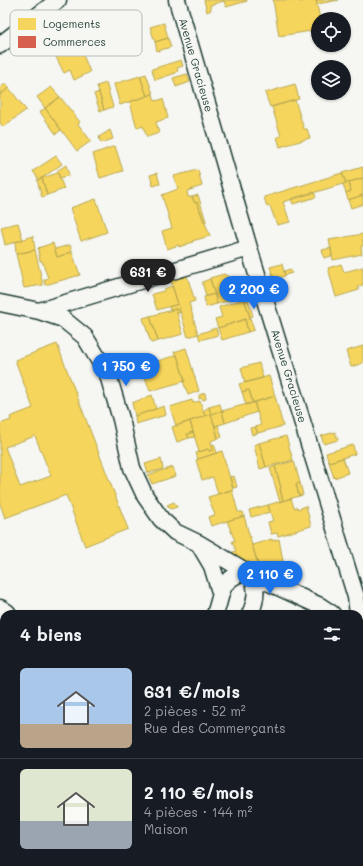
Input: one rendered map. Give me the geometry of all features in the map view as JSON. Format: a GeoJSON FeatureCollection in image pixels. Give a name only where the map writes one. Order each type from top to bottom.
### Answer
{"type":"FeatureCollection","features":[{"type":"Feature","properties":{"kind":"street"},"geometry":{"type":"LineString","coordinates":[[45,10],[58,0]]}},
{"type":"Feature","properties":{"kind":"street","name":"Avenue Gracieuse"},"geometry":{"type":"LineString","coordinates":[[177,0],[249,248],[356,596],[358,610]]}},
{"type":"Feature","properties":{"kind":"street"},"geometry":{"type":"LineString","coordinates":[[0,45],[10,37]]}},
{"type":"Feature","properties":{"kind":"street"},"geometry":{"type":"LineString","coordinates":[[39,311],[249,248]]}},
{"type":"Feature","properties":{"kind":"street"},"geometry":{"type":"LineString","coordinates":[[0,303],[39,311],[63,319],[85,337],[108,375],[121,419],[132,468],[145,496],[161,519],[175,532],[198,543],[248,573],[326,610]]}},
{"type":"Feature","properties":{"kind":"street"},"geometry":{"type":"LineString","coordinates":[[198,543],[212,566],[220,605]]}},
{"type":"Feature","properties":{"kind":"street"},"geometry":{"type":"LineString","coordinates":[[220,605],[225,583],[235,575],[248,573]]}},
{"type":"Feature","properties":{"kind":"street"},"geometry":{"type":"LineString","coordinates":[[248,573],[256,584],[256,596],[252,610]]}},
{"type":"Feature","properties":{"kind":"building: Logements"},"geometry":{"type":"Polygon","coordinates":[[[204,0],[247,1],[226,7],[224,1],[210,5],[211,10],[207,12],[204,0]]]}},
{"type":"Feature","properties":{"kind":"building: Logements"},"geometry":{"type":"Polygon","coordinates":[[[273,0],[299,0],[300,2],[305,0],[316,0],[319,12],[311,12],[311,31],[279,36],[273,0]]]}},
{"type":"Feature","properties":{"kind":"building: Logements"},"geometry":{"type":"Polygon","coordinates":[[[316,0],[339,0],[317,4],[316,0]]]}},
{"type":"Feature","properties":{"kind":"building: Logements"},"geometry":{"type":"Polygon","coordinates":[[[164,23],[168,38],[155,42],[150,27],[164,23]]]}},
{"type":"Feature","properties":{"kind":"building: Logements"},"geometry":{"type":"Polygon","coordinates":[[[168,38],[171,47],[157,51],[155,42],[168,38]]]}},
{"type":"Feature","properties":{"kind":"building: Logements"},"geometry":{"type":"Polygon","coordinates":[[[56,56],[83,56],[90,72],[74,80],[70,70],[64,73],[56,56]]]}},
{"type":"Feature","properties":{"kind":"building: Logements"},"geometry":{"type":"Polygon","coordinates":[[[181,60],[183,66],[177,68],[178,71],[176,73],[155,80],[152,69],[181,60]]]}},
{"type":"Feature","properties":{"kind":"building: Logements"},"geometry":{"type":"Polygon","coordinates":[[[146,74],[153,94],[147,96],[140,76],[146,74]]]}},
{"type":"Feature","properties":{"kind":"building: Logements"},"geometry":{"type":"Polygon","coordinates":[[[187,74],[190,82],[176,87],[173,78],[187,74]]]}},
{"type":"Feature","properties":{"kind":"building: Logements"},"geometry":{"type":"Polygon","coordinates":[[[140,76],[147,96],[120,105],[114,84],[140,76]]]}},
{"type":"Feature","properties":{"kind":"building: Logements"},"geometry":{"type":"Polygon","coordinates":[[[106,83],[113,107],[104,110],[97,86],[106,83]]]}},
{"type":"Feature","properties":{"kind":"building: Logements"},"geometry":{"type":"Polygon","coordinates":[[[5,84],[9,88],[0,95],[0,88],[5,84]]]}},
{"type":"Feature","properties":{"kind":"building: Logements"},"geometry":{"type":"Polygon","coordinates":[[[295,84],[299,99],[270,107],[265,93],[295,84]]]}},
{"type":"Feature","properties":{"kind":"building: Logements"},"geometry":{"type":"Polygon","coordinates":[[[51,87],[60,97],[45,108],[37,97],[51,87]]]}},
{"type":"Feature","properties":{"kind":"building: Logements"},"geometry":{"type":"Polygon","coordinates":[[[9,88],[26,110],[3,127],[0,123],[0,95],[9,88]]]}},
{"type":"Feature","properties":{"kind":"building: Logements"},"geometry":{"type":"Polygon","coordinates":[[[99,92],[104,110],[100,111],[94,94],[99,92]]]}},
{"type":"Feature","properties":{"kind":"building: Logements"},"geometry":{"type":"Polygon","coordinates":[[[153,94],[155,101],[163,99],[168,118],[156,122],[159,133],[147,137],[143,126],[137,128],[130,102],[153,94]]]}},
{"type":"Feature","properties":{"kind":"building: Logements"},"geometry":{"type":"Polygon","coordinates":[[[60,97],[80,122],[78,124],[91,141],[77,151],[45,108],[60,97]]]}},
{"type":"Feature","properties":{"kind":"building: Logements"},"geometry":{"type":"Polygon","coordinates":[[[295,100],[304,129],[307,129],[310,138],[280,147],[277,137],[281,136],[272,107],[295,100]]]}},
{"type":"Feature","properties":{"kind":"building: Logements"},"geometry":{"type":"Polygon","coordinates":[[[45,108],[61,130],[56,134],[40,112],[45,108]]]}},
{"type":"Feature","properties":{"kind":"building: Logements"},"geometry":{"type":"Polygon","coordinates":[[[110,130],[113,139],[101,143],[99,137],[110,130]]]}},
{"type":"Feature","properties":{"kind":"building: Logements"},"geometry":{"type":"Polygon","coordinates":[[[115,146],[123,171],[100,178],[93,154],[115,146]]]}},
{"type":"Feature","properties":{"kind":"building: Logements"},"geometry":{"type":"Polygon","coordinates":[[[56,156],[62,164],[39,180],[33,171],[56,156]]]}},
{"type":"Feature","properties":{"kind":"building: Logements"},"geometry":{"type":"Polygon","coordinates":[[[66,165],[69,175],[60,178],[57,171],[66,165]]]}},
{"type":"Feature","properties":{"kind":"building: Logements"},"geometry":{"type":"Polygon","coordinates":[[[363,167],[363,178],[346,183],[342,173],[363,167]]]}},
{"type":"Feature","properties":{"kind":"building: Logements"},"geometry":{"type":"Polygon","coordinates":[[[198,170],[202,186],[187,191],[188,197],[192,197],[195,203],[197,202],[210,236],[192,241],[193,242],[179,247],[179,245],[167,249],[162,231],[172,228],[162,195],[178,189],[174,176],[198,170]]]}},
{"type":"Feature","properties":{"kind":"building: Logements"},"geometry":{"type":"Polygon","coordinates":[[[58,173],[64,189],[47,195],[42,178],[58,173]]]}},
{"type":"Feature","properties":{"kind":"building: Logements"},"geometry":{"type":"Polygon","coordinates":[[[157,173],[160,184],[153,186],[150,175],[157,173]]]}},
{"type":"Feature","properties":{"kind":"building: Logements"},"geometry":{"type":"Polygon","coordinates":[[[342,173],[346,183],[283,202],[290,222],[277,225],[270,206],[267,207],[264,197],[342,173]]]}},
{"type":"Feature","properties":{"kind":"building: Logements"},"geometry":{"type":"Polygon","coordinates":[[[42,178],[47,195],[42,197],[37,180],[42,178]]]}},
{"type":"Feature","properties":{"kind":"building: Logements"},"geometry":{"type":"Polygon","coordinates":[[[363,178],[363,195],[348,200],[346,193],[351,191],[349,182],[363,178]]]}},
{"type":"Feature","properties":{"kind":"building: Logements"},"geometry":{"type":"Polygon","coordinates":[[[349,182],[351,191],[346,193],[343,184],[349,182]]]}},
{"type":"Feature","properties":{"kind":"building: Logements"},"geometry":{"type":"Polygon","coordinates":[[[314,192],[316,197],[293,204],[291,199],[314,192]]]}},
{"type":"Feature","properties":{"kind":"building: Logements"},"geometry":{"type":"Polygon","coordinates":[[[198,195],[206,222],[204,222],[197,202],[195,203],[192,197],[198,195]]]}},
{"type":"Feature","properties":{"kind":"building: Logements"},"geometry":{"type":"Polygon","coordinates":[[[363,195],[363,204],[351,208],[348,200],[363,195]]]}},
{"type":"Feature","properties":{"kind":"building: Logements"},"geometry":{"type":"Polygon","coordinates":[[[96,199],[107,232],[81,241],[70,208],[96,199]]]}},
{"type":"Feature","properties":{"kind":"building: Logements"},"geometry":{"type":"Polygon","coordinates":[[[18,223],[23,240],[5,245],[1,227],[18,223]]]}},
{"type":"Feature","properties":{"kind":"building: Logements"},"geometry":{"type":"Polygon","coordinates":[[[363,234],[363,246],[361,246],[362,254],[333,260],[329,240],[363,234]]]}},
{"type":"Feature","properties":{"kind":"building: Logements"},"geometry":{"type":"Polygon","coordinates":[[[33,236],[35,250],[16,254],[15,242],[33,236]]]}},
{"type":"Feature","properties":{"kind":"building: Logements"},"geometry":{"type":"Polygon","coordinates":[[[53,243],[57,257],[72,252],[80,275],[45,285],[44,280],[48,278],[42,261],[40,261],[38,248],[53,243]]]}},
{"type":"Feature","properties":{"kind":"building: Logements"},"geometry":{"type":"Polygon","coordinates":[[[70,245],[72,252],[57,257],[55,249],[70,245]]]}},
{"type":"Feature","properties":{"kind":"building: Logements"},"geometry":{"type":"Polygon","coordinates":[[[331,248],[332,256],[324,258],[322,250],[331,248]]]}},
{"type":"Feature","properties":{"kind":"building: Logements"},"geometry":{"type":"Polygon","coordinates":[[[35,250],[43,285],[24,288],[16,254],[35,250]]]}},
{"type":"Feature","properties":{"kind":"building: Logements"},"geometry":{"type":"Polygon","coordinates":[[[282,264],[285,276],[274,279],[270,267],[282,264]]]}},
{"type":"Feature","properties":{"kind":"building: Logements"},"geometry":{"type":"Polygon","coordinates":[[[341,264],[344,272],[363,267],[363,285],[358,286],[359,290],[336,297],[328,268],[341,264]]]}},
{"type":"Feature","properties":{"kind":"building: Logements"},"geometry":{"type":"Polygon","coordinates":[[[290,269],[292,273],[285,275],[284,271],[290,269]]]}},
{"type":"Feature","properties":{"kind":"building: Logements"},"geometry":{"type":"Polygon","coordinates":[[[224,274],[240,283],[244,296],[217,304],[210,278],[224,274]]]}},
{"type":"Feature","properties":{"kind":"building: Logements"},"geometry":{"type":"Polygon","coordinates":[[[187,276],[195,301],[189,303],[198,334],[188,337],[171,281],[187,276]]]}},
{"type":"Feature","properties":{"kind":"building: Logements"},"geometry":{"type":"Polygon","coordinates":[[[210,279],[215,294],[206,296],[202,282],[210,279]]]}},
{"type":"Feature","properties":{"kind":"building: Logements"},"geometry":{"type":"Polygon","coordinates":[[[172,286],[178,304],[157,310],[152,294],[164,291],[164,289],[172,286]]]}},
{"type":"Feature","properties":{"kind":"building: Logements"},"geometry":{"type":"Polygon","coordinates":[[[215,294],[217,304],[206,307],[204,297],[215,294]]]}},
{"type":"Feature","properties":{"kind":"building: Logements"},"geometry":{"type":"Polygon","coordinates":[[[244,299],[250,318],[218,328],[215,319],[222,317],[219,307],[244,299]]]}},
{"type":"Feature","properties":{"kind":"building: Logements"},"geometry":{"type":"Polygon","coordinates":[[[248,300],[253,316],[250,317],[245,301],[248,300]]]}},
{"type":"Feature","properties":{"kind":"building: Logements"},"geometry":{"type":"Polygon","coordinates":[[[178,304],[180,313],[177,313],[176,309],[170,310],[169,307],[178,304]]]}},
{"type":"Feature","properties":{"kind":"building: Logements"},"geometry":{"type":"Polygon","coordinates":[[[176,309],[183,334],[158,341],[150,316],[176,309]]]}},
{"type":"Feature","properties":{"kind":"building: Logements"},"geometry":{"type":"Polygon","coordinates":[[[150,316],[158,341],[151,343],[143,318],[150,316]]]}},
{"type":"Feature","properties":{"kind":"building: Logements"},"geometry":{"type":"Polygon","coordinates":[[[250,318],[254,330],[248,332],[245,319],[250,318]]]}},
{"type":"Feature","properties":{"kind":"building: Logements"},"geometry":{"type":"Polygon","coordinates":[[[245,319],[248,332],[222,340],[218,328],[245,319]]]}},
{"type":"Feature","properties":{"kind":"building: Logements"},"geometry":{"type":"Polygon","coordinates":[[[216,328],[218,335],[200,340],[198,334],[216,328]]]}},
{"type":"Feature","properties":{"kind":"building: Logements"},"geometry":{"type":"Polygon","coordinates":[[[57,344],[128,529],[85,546],[66,495],[5,518],[0,504],[0,424],[11,420],[10,417],[33,408],[15,360],[57,344]],[[35,436],[5,447],[20,487],[51,476],[35,436]]]}},
{"type":"Feature","properties":{"kind":"building: Logements"},"geometry":{"type":"Polygon","coordinates":[[[363,346],[363,363],[351,367],[346,351],[363,346]]]}},
{"type":"Feature","properties":{"kind":"building: Logements"},"geometry":{"type":"Polygon","coordinates":[[[186,348],[199,391],[188,395],[177,355],[175,355],[174,352],[186,348]]]}},
{"type":"Feature","properties":{"kind":"building: Logements"},"geometry":{"type":"Polygon","coordinates":[[[177,355],[185,381],[150,391],[141,366],[177,355]]]}},
{"type":"Feature","properties":{"kind":"building: Logements"},"geometry":{"type":"Polygon","coordinates":[[[259,363],[263,378],[245,383],[241,368],[259,363]]]}},
{"type":"Feature","properties":{"kind":"building: Logements"},"geometry":{"type":"Polygon","coordinates":[[[269,376],[275,396],[253,403],[249,390],[242,392],[239,384],[269,376]]]}},
{"type":"Feature","properties":{"kind":"building: Logements"},"geometry":{"type":"Polygon","coordinates":[[[249,390],[253,403],[246,405],[242,392],[249,390]]]}},
{"type":"Feature","properties":{"kind":"building: Logements"},"geometry":{"type":"Polygon","coordinates":[[[205,393],[206,399],[199,399],[199,395],[205,393]]]}},
{"type":"Feature","properties":{"kind":"building: Logements"},"geometry":{"type":"Polygon","coordinates":[[[152,395],[156,409],[135,416],[132,403],[152,395]]]}},
{"type":"Feature","properties":{"kind":"building: Logements"},"geometry":{"type":"Polygon","coordinates":[[[275,396],[283,426],[258,433],[255,427],[261,425],[254,402],[275,396]]]}},
{"type":"Feature","properties":{"kind":"building: Logements"},"geometry":{"type":"Polygon","coordinates":[[[192,400],[193,403],[200,401],[205,416],[176,426],[170,407],[192,400]]]}},
{"type":"Feature","properties":{"kind":"building: Logements"},"geometry":{"type":"Polygon","coordinates":[[[254,402],[257,412],[225,423],[222,411],[254,402]]]}},
{"type":"Feature","properties":{"kind":"building: Logements"},"geometry":{"type":"Polygon","coordinates":[[[220,404],[222,411],[211,414],[209,407],[220,404]]]}},
{"type":"Feature","properties":{"kind":"building: Logements"},"geometry":{"type":"Polygon","coordinates":[[[164,406],[166,415],[136,424],[135,416],[164,406]]]}},
{"type":"Feature","properties":{"kind":"building: Logements"},"geometry":{"type":"Polygon","coordinates":[[[209,407],[211,414],[205,416],[203,411],[209,407]]]}},
{"type":"Feature","properties":{"kind":"building: Logements"},"geometry":{"type":"Polygon","coordinates":[[[222,411],[225,423],[215,426],[211,414],[222,411]]]}},
{"type":"Feature","properties":{"kind":"building: Logements"},"geometry":{"type":"Polygon","coordinates":[[[211,414],[218,438],[211,441],[213,450],[209,451],[208,449],[199,452],[190,421],[211,414]]]}},
{"type":"Feature","properties":{"kind":"building: Logements"},"geometry":{"type":"Polygon","coordinates":[[[190,421],[193,432],[187,434],[189,438],[177,442],[172,427],[190,421]]]}},
{"type":"Feature","properties":{"kind":"building: Logements"},"geometry":{"type":"Polygon","coordinates":[[[218,425],[222,437],[218,438],[215,426],[218,425]]]}},
{"type":"Feature","properties":{"kind":"building: Logements"},"geometry":{"type":"Polygon","coordinates":[[[255,427],[258,433],[252,435],[250,428],[255,427]]]}},
{"type":"Feature","properties":{"kind":"building: Logements"},"geometry":{"type":"Polygon","coordinates":[[[193,432],[195,437],[189,438],[187,434],[193,432]]]}},
{"type":"Feature","properties":{"kind":"building: Logements"},"geometry":{"type":"Polygon","coordinates":[[[335,432],[338,440],[324,444],[321,436],[335,432]]]}},
{"type":"Feature","properties":{"kind":"building: Logements"},"geometry":{"type":"Polygon","coordinates":[[[286,436],[293,460],[266,467],[259,443],[286,436]]]}},
{"type":"Feature","properties":{"kind":"building: Logements"},"geometry":{"type":"Polygon","coordinates":[[[259,443],[266,467],[260,469],[254,445],[259,443]]]}},
{"type":"Feature","properties":{"kind":"building: Logements"},"geometry":{"type":"Polygon","coordinates":[[[214,444],[217,453],[198,459],[196,453],[208,449],[209,451],[213,450],[212,445],[214,444]]]}},
{"type":"Feature","properties":{"kind":"building: Logements"},"geometry":{"type":"Polygon","coordinates":[[[353,445],[355,454],[329,462],[326,453],[353,445]]]}},
{"type":"Feature","properties":{"kind":"building: Logements"},"geometry":{"type":"Polygon","coordinates":[[[222,451],[233,489],[218,494],[213,477],[202,480],[196,460],[222,451]]]}},
{"type":"Feature","properties":{"kind":"building: Logements"},"geometry":{"type":"Polygon","coordinates":[[[343,458],[348,473],[334,478],[329,462],[343,458]]]}},
{"type":"Feature","properties":{"kind":"building: Logements"},"geometry":{"type":"Polygon","coordinates":[[[161,459],[163,469],[148,473],[145,464],[161,459]]]}},
{"type":"Feature","properties":{"kind":"building: Logements"},"geometry":{"type":"Polygon","coordinates":[[[294,461],[300,483],[296,484],[299,496],[283,501],[275,466],[294,461]]]}},
{"type":"Feature","properties":{"kind":"building: Logements"},"geometry":{"type":"Polygon","coordinates":[[[275,466],[283,501],[280,502],[270,468],[275,466]]]}},
{"type":"Feature","properties":{"kind":"building: Logements"},"geometry":{"type":"Polygon","coordinates":[[[173,467],[176,476],[152,484],[148,475],[173,467]]]}},
{"type":"Feature","properties":{"kind":"building: Logements"},"geometry":{"type":"Polygon","coordinates":[[[234,476],[237,487],[233,488],[230,477],[234,476]]]}},
{"type":"Feature","properties":{"kind":"building: Logements"},"geometry":{"type":"Polygon","coordinates":[[[300,483],[303,495],[299,496],[296,484],[300,483]]]}},
{"type":"Feature","properties":{"kind":"building: Logements"},"geometry":{"type":"Polygon","coordinates":[[[232,490],[238,512],[243,512],[244,516],[211,526],[208,517],[215,515],[208,497],[232,490]]]}},
{"type":"Feature","properties":{"kind":"building: Logements"},"geometry":{"type":"Polygon","coordinates":[[[291,498],[294,508],[297,507],[298,509],[306,506],[311,526],[278,536],[277,533],[271,534],[268,522],[273,521],[268,505],[291,498]]]}},
{"type":"Feature","properties":{"kind":"building: Logements"},"geometry":{"type":"Polygon","coordinates":[[[174,502],[177,507],[171,509],[167,505],[174,502]]]}},
{"type":"Feature","properties":{"kind":"building: Logements"},"geometry":{"type":"Polygon","coordinates":[[[268,505],[270,512],[251,517],[249,510],[268,505]]]}},
{"type":"Feature","properties":{"kind":"building: Logements"},"geometry":{"type":"Polygon","coordinates":[[[244,516],[260,569],[230,553],[236,551],[232,541],[235,541],[227,521],[244,516]]]}},
{"type":"Feature","properties":{"kind":"building: Logements"},"geometry":{"type":"Polygon","coordinates":[[[272,539],[272,541],[279,539],[283,561],[258,565],[252,545],[272,539]]]}}]}
